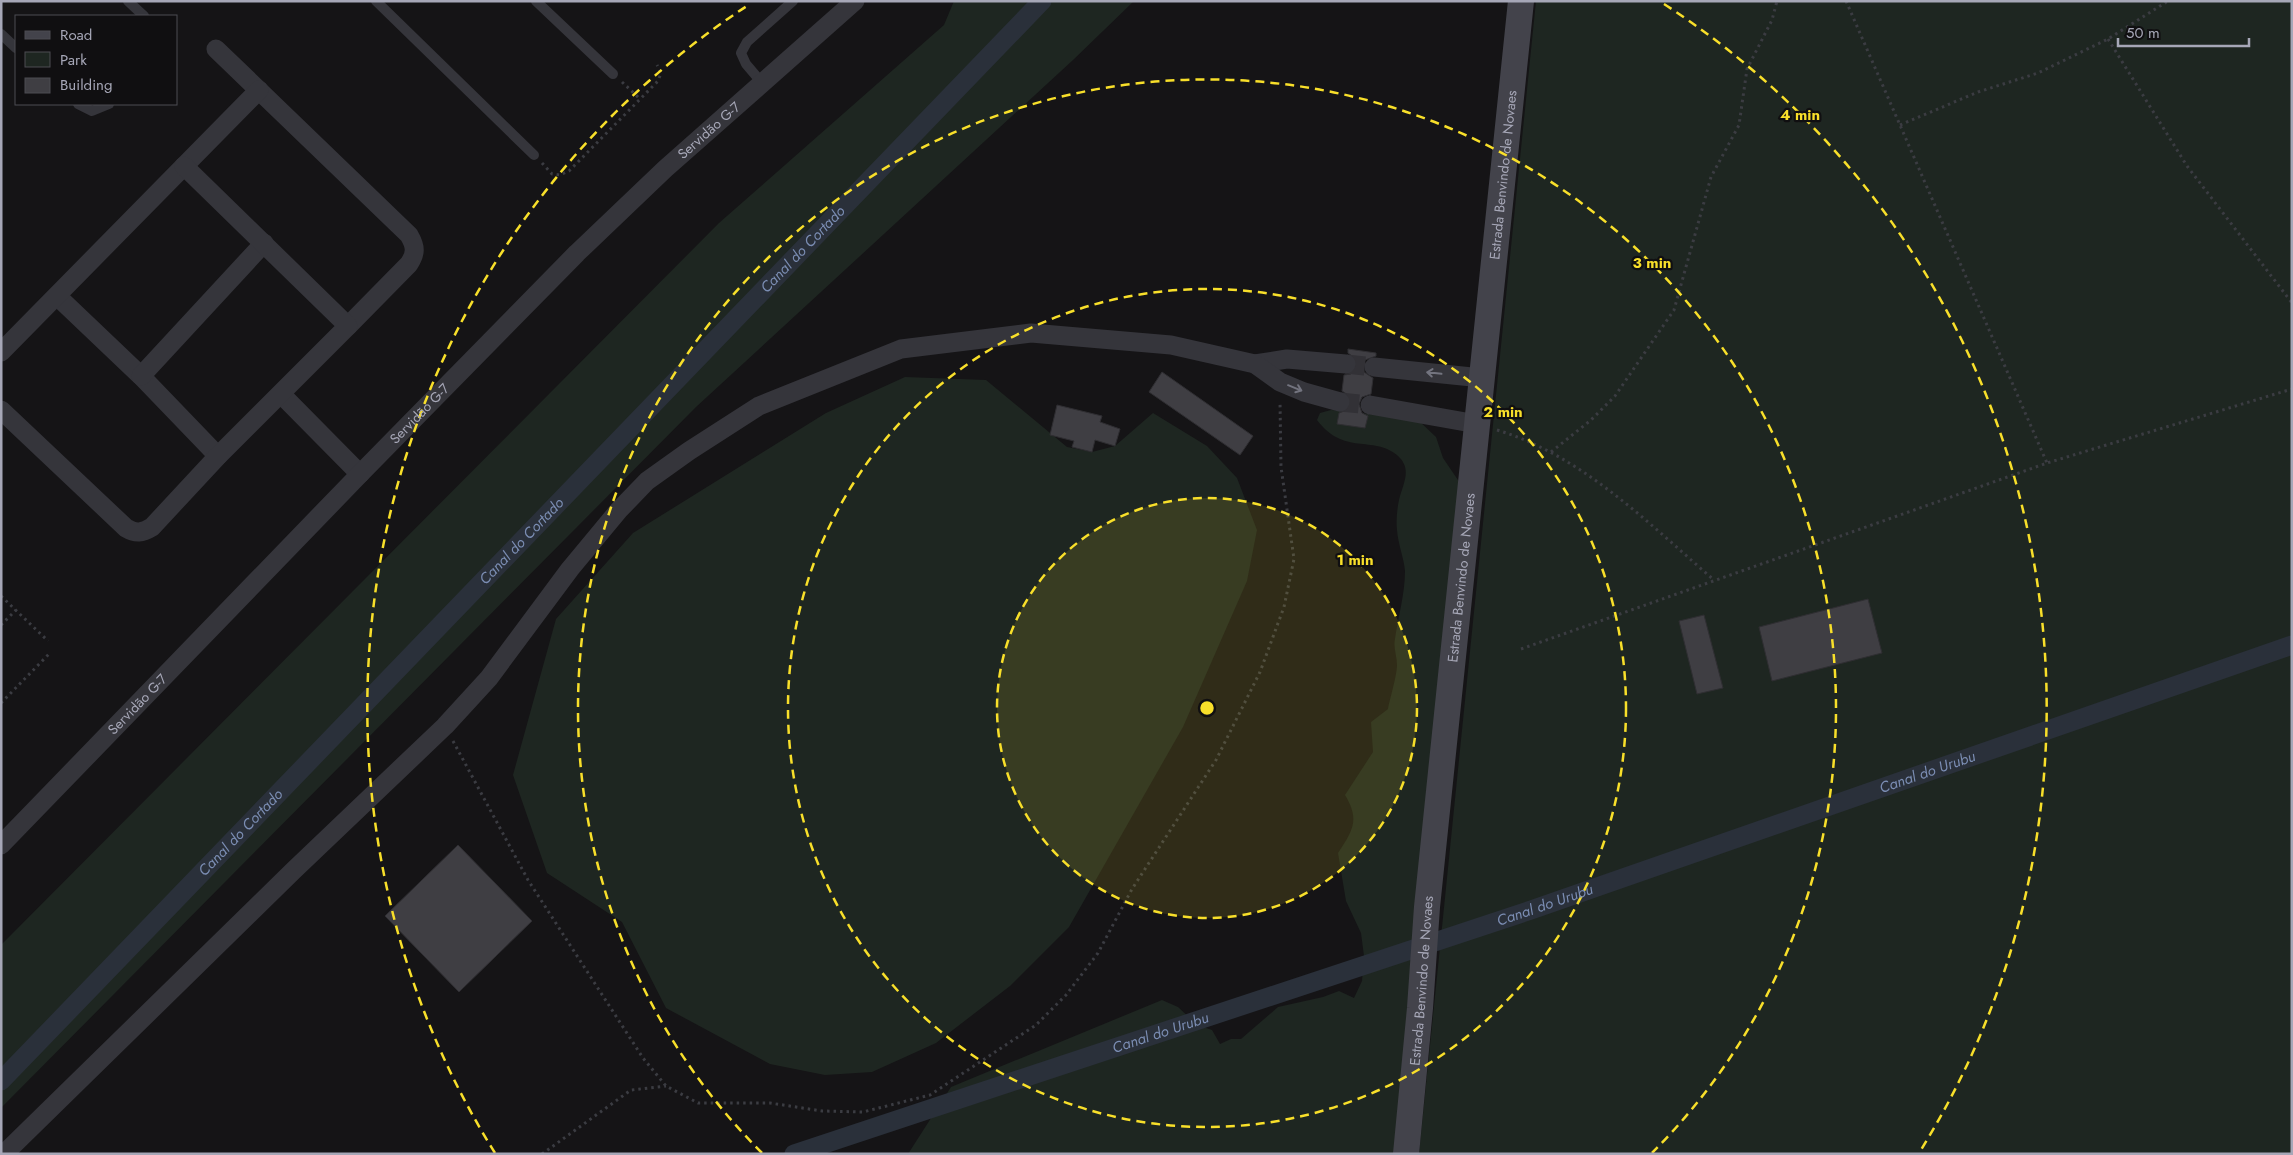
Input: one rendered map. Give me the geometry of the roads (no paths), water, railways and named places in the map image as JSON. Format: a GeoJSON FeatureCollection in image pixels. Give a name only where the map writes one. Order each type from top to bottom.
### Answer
{"type":"FeatureCollection","features":[{"type":"Feature","properties":{"kind":"street","name":"Servidão G-7"},"geometry":{"type":"LineString","coordinates":[[1,845],[577,253],[665,169],[855,1]]}},
{"type":"Feature","properties":{"kind":"street","name":"Estrada Benvindo de Novaes"},"geometry":{"type":"LineString","coordinates":[[1406,1154],[1420,1008],[1427,907],[1521,1]]}},
{"type":"Feature","properties":{"kind":"street"},"geometry":{"type":"LineString","coordinates":[[1,410],[126,528],[134,533],[143,532],[152,527],[218,456],[409,264],[414,255],[414,245],[409,235],[216,49]]}},
{"type":"Feature","properties":{"kind":"street"},"geometry":{"type":"LineString","coordinates":[[1,352],[259,90]]}},
{"type":"Feature","properties":{"kind":"street"},"geometry":{"type":"LineString","coordinates":[[184,166],[348,326]]}},
{"type":"Feature","properties":{"kind":"street"},"geometry":{"type":"LineString","coordinates":[[140,376],[264,243]]}},
{"type":"Feature","properties":{"kind":"street"},"geometry":{"type":"LineString","coordinates":[[57,296],[140,376],[218,456]]}},
{"type":"Feature","properties":{"kind":"street"},"geometry":{"type":"LineString","coordinates":[[4,1154],[293,871],[445,726],[489,678],[570,569],[619,510],[654,476],[759,406],[901,349],[1031,333],[1171,345],[1255,364],[1287,359],[1346,364]]}},
{"type":"Feature","properties":{"kind":"street"},"geometry":{"type":"LineString","coordinates":[[1255,364],[1280,382],[1304,392],[1340,402]]}},
{"type":"Feature","properties":{"kind":"street"},"geometry":{"type":"LineString","coordinates":[[1374,367],[1482,378]]}},
{"type":"Feature","properties":{"kind":"street"},"geometry":{"type":"LineString","coordinates":[[281,394],[360,474]]}},
{"type":"Feature","properties":{"kind":"street"},"geometry":{"type":"LineString","coordinates":[[1370,405],[1477,424]]}},
{"type":"Feature","properties":{"kind":"lane"},"geometry":{"type":"LineString","coordinates":[[128,1],[143,15]]}},
{"type":"Feature","properties":{"kind":"lane"},"geometry":{"type":"LineString","coordinates":[[376,1],[534,155]]}},
{"type":"Feature","properties":{"kind":"lane"},"geometry":{"type":"LineString","coordinates":[[536,1],[613,74]]}},
{"type":"Feature","properties":{"kind":"lane"},"geometry":{"type":"LineString","coordinates":[[763,84],[746,64],[741,52],[747,42],[793,1]]}},
{"type":"Feature","properties":{"kind":"lane"},"geometry":{"type":"LineString","coordinates":[[1,34],[15,47]]}},
{"type":"Feature","properties":{"kind":"lane"},"geometry":{"type":"LineString","coordinates":[[80,105],[92,111],[107,105]]}},
{"type":"Feature","properties":{"kind":"waterway","name":"Canal do Cortado"},"geometry":{"type":"LineString","coordinates":[[1,1081],[1042,1]]}},
{"type":"Feature","properties":{"kind":"waterway","name":"Canal do Urubu"},"geometry":{"type":"LineString","coordinates":[[794,1154],[1531,910],[2292,645]]}},
{"type":"Feature","properties":{"kind":"tunnel"},"geometry":{"type":"LineString","coordinates":[[1346,364],[1374,367]]}},
{"type":"Feature","properties":{"kind":"tunnel"},"geometry":{"type":"LineString","coordinates":[[1340,402],[1370,405]]}}]}
